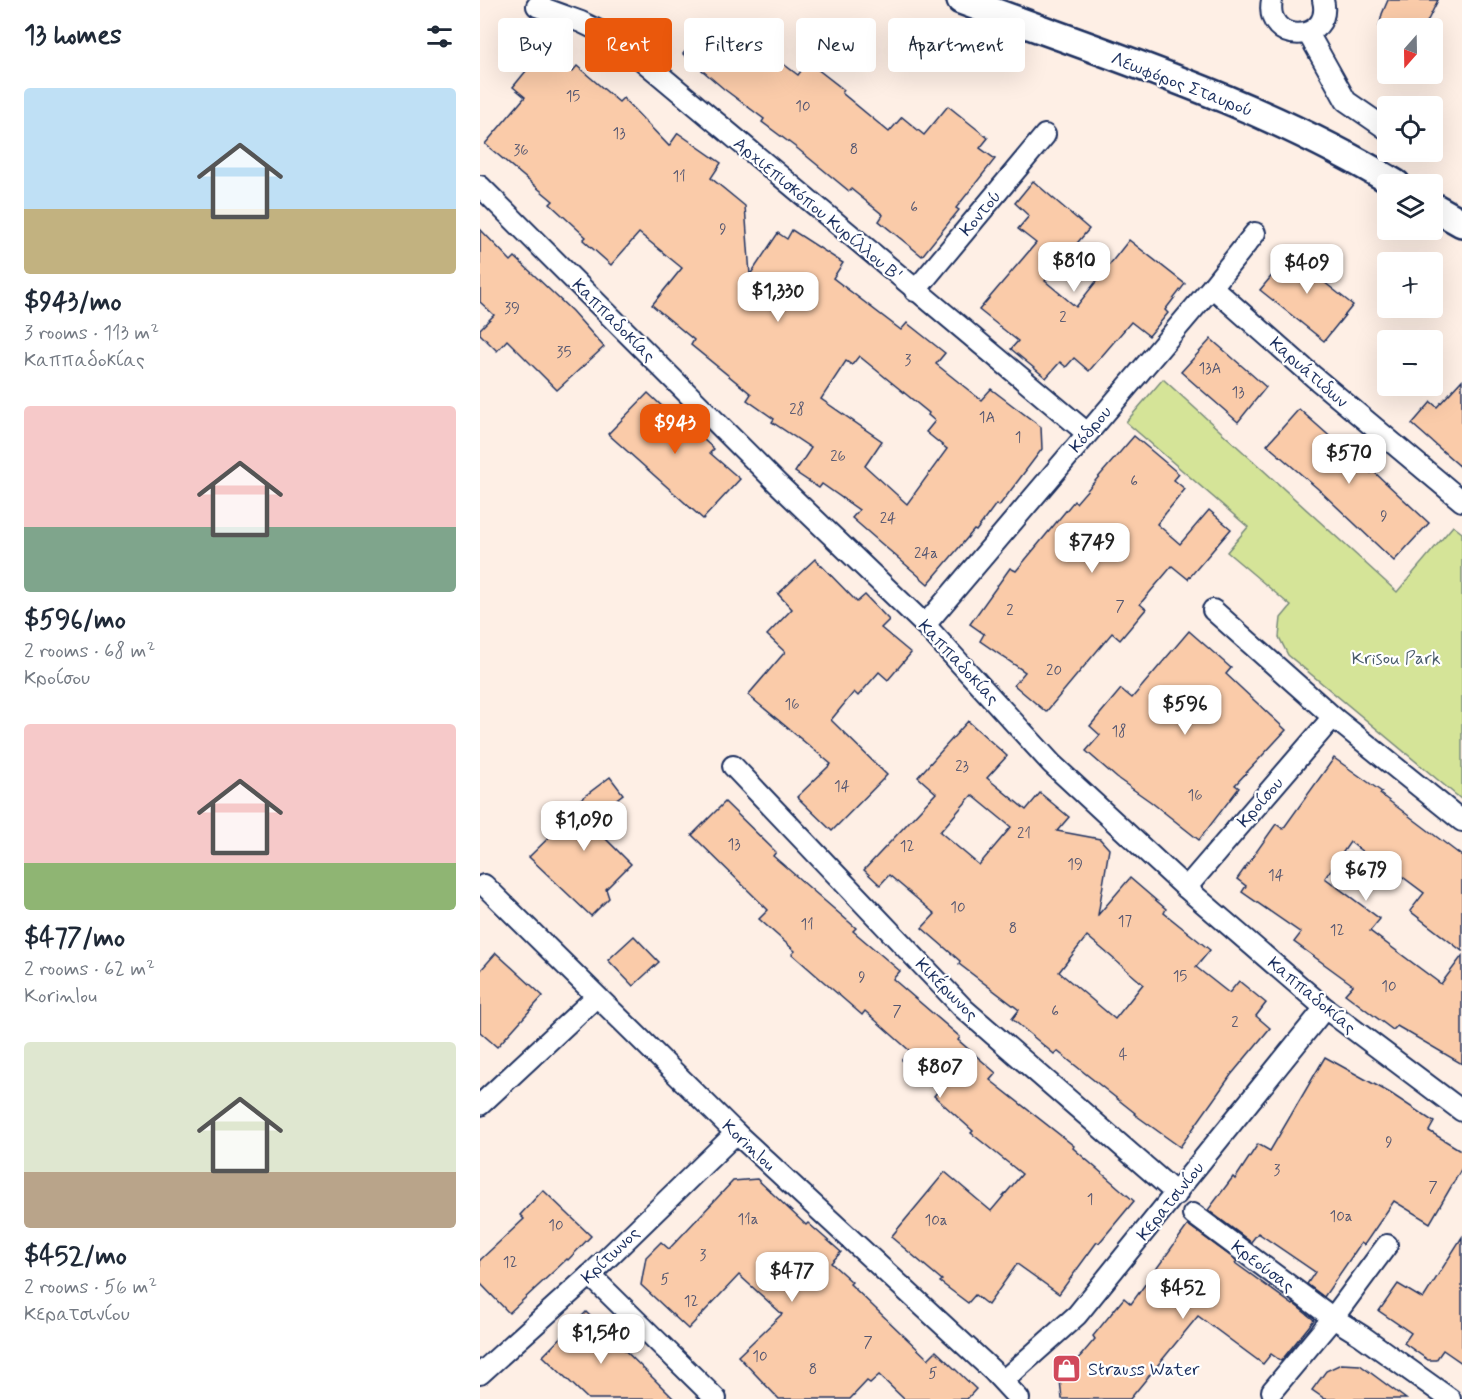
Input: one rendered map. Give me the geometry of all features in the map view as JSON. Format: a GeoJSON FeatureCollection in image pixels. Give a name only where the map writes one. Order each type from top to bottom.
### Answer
{"type":"FeatureCollection","features":[{"type":"Feature","properties":{"kind":"main road","name":"Λεωφόρος Σταυρού"},"geometry":{"type":"LineString","coordinates":[[961,0],[1213,94],[1268,117],[1379,174]]}},
{"type":"Feature","properties":{"kind":"main road"},"geometry":{"type":"LineString","coordinates":[[1443,213],[1462,224]]}},
{"type":"Feature","properties":{"kind":"street"},"geometry":{"type":"LineString","coordinates":[[1272,0],[1272,16],[1276,24],[1290,34],[1299,35],[1308,33],[1321,21],[1324,12],[1323,0]]}},
{"type":"Feature","properties":{"kind":"street","name":"Αρχιεπισκόπου Κυρίλλου Β'"},"geometry":{"type":"LineString","coordinates":[[537,6],[581,22],[618,40],[1087,433]]}},
{"type":"Feature","properties":{"kind":"street"},"geometry":{"type":"LineString","coordinates":[[1308,33],[1346,101],[1377,122]]}},
{"type":"Feature","properties":{"kind":"street","name":"Κοντού"},"geometry":{"type":"LineString","coordinates":[[915,291],[1045,135]]}},
{"type":"Feature","properties":{"kind":"street","name":"Καππαδοκίας"},"geometry":{"type":"LineString","coordinates":[[480,186],[778,484],[925,625],[1052,764],[1186,888],[1325,1008],[1462,1111]]}},
{"type":"Feature","properties":{"kind":"street","name":"Κόδρου"},"geometry":{"type":"LineString","coordinates":[[925,625],[1212,287],[1255,233]]}},
{"type":"Feature","properties":{"kind":"street","name":"Καρυάτιδων"},"geometry":{"type":"LineString","coordinates":[[1212,287],[1314,378],[1462,501]]}},
{"type":"Feature","properties":{"kind":"street"},"geometry":{"type":"LineString","coordinates":[[1213,610],[1334,717],[1462,821]]}},
{"type":"Feature","properties":{"kind":"street","name":"Κροίσου"},"geometry":{"type":"LineString","coordinates":[[1186,888],[1334,717]]}},
{"type":"Feature","properties":{"kind":"street","name":"Κικέρωνος"},"geometry":{"type":"LineString","coordinates":[[733,766],[964,1008],[1177,1194]]}},
{"type":"Feature","properties":{"kind":"street","name":"Korinlou"},"geometry":{"type":"LineString","coordinates":[[484,885],[596,998],[736,1133],[1003,1381],[1019,1399]]}},
{"type":"Feature","properties":{"kind":"street"},"geometry":{"type":"LineString","coordinates":[[480,1105],[596,998]]}},
{"type":"Feature","properties":{"kind":"street","name":"Κερατσινίου"},"geometry":{"type":"LineString","coordinates":[[1003,1381],[1077,1315],[1325,1008]]}},
{"type":"Feature","properties":{"kind":"street","name":"Κρίτωνος"},"geometry":{"type":"LineString","coordinates":[[480,1374],[590,1275],[736,1133]]}},
{"type":"Feature","properties":{"kind":"street","name":"Κρεούσας"},"geometry":{"type":"LineString","coordinates":[[1192,1214],[1333,1318],[1450,1399]]}},
{"type":"Feature","properties":{"kind":"street"},"geometry":{"type":"LineString","coordinates":[[1272,1391],[1333,1318],[1388,1245]]}},
{"type":"Feature","properties":{"kind":"street"},"geometry":{"type":"LineString","coordinates":[[590,1275],[716,1399]]}},
{"type":"Feature","properties":{"kind":"green space","name":"Krisou Park"},"geometry":{"type":"Polygon","coordinates":[[[1163,379],[1397,592],[1453,526],[1462,533],[1462,800],[1288,655],[1279,637],[1281,618],[1291,606],[1227,552],[1248,527],[1126,422],[1163,379]]]}},
{"type":"Feature","properties":{"kind":"building"},"geometry":{"type":"Polygon","coordinates":[[[1388,0],[1438,0],[1429,18],[1381,18],[1388,0]]]}},
{"type":"Feature","properties":{"kind":"building"},"geometry":{"type":"Polygon","coordinates":[[[784,64],[798,75],[800,72],[821,72],[889,132],[902,117],[924,135],[948,106],[988,138],[980,148],[995,159],[956,208],[959,210],[922,256],[879,221],[883,215],[851,189],[849,191],[762,122],[764,119],[704,72],[784,72],[784,64]]]}},
{"type":"Feature","properties":{"kind":"building"},"geometry":{"type":"Polygon","coordinates":[[[577,66],[619,102],[623,98],[669,146],[678,133],[721,163],[711,178],[745,206],[750,275],[778,233],[787,239],[792,230],[843,263],[833,278],[901,330],[907,323],[945,353],[936,364],[981,400],[991,389],[1041,427],[1042,449],[999,506],[996,504],[976,531],[974,530],[928,584],[852,518],[859,510],[822,484],[819,488],[795,472],[811,448],[772,422],[774,419],[747,400],[751,394],[691,345],[694,340],[652,305],[682,268],[639,233],[611,265],[583,240],[586,237],[550,204],[553,201],[485,144],[525,97],[513,87],[525,72],[573,72],[577,66]],[[859,356],[852,365],[846,361],[821,399],[882,441],[865,466],[907,504],[947,449],[926,432],[935,421],[928,415],[929,413],[859,356]]]}},
{"type":"Feature","properties":{"kind":"building"},"geometry":{"type":"Polygon","coordinates":[[[1033,181],[1089,229],[1045,281],[1076,307],[1129,240],[1185,284],[1165,310],[1168,313],[1149,336],[1131,322],[1089,371],[1074,358],[1066,367],[1060,362],[1046,378],[1011,349],[1018,341],[979,310],[1036,243],[1018,229],[1029,216],[1015,203],[1033,181]]]}},
{"type":"Feature","properties":{"kind":"building"},"geometry":{"type":"Polygon","coordinates":[[[480,229],[511,261],[515,257],[572,311],[604,347],[557,390],[507,340],[497,351],[480,334],[480,329],[494,315],[480,302],[480,229]]]}},
{"type":"Feature","properties":{"kind":"building"},"geometry":{"type":"Polygon","coordinates":[[[1294,249],[1328,277],[1324,282],[1353,305],[1324,341],[1260,290],[1294,249]]]}},
{"type":"Feature","properties":{"kind":"building"},"geometry":{"type":"Polygon","coordinates":[[[1211,339],[1266,387],[1238,422],[1181,372],[1211,339]]]}},
{"type":"Feature","properties":{"kind":"building"},"geometry":{"type":"Polygon","coordinates":[[[1462,380],[1462,468],[1412,424],[1431,402],[1437,407],[1462,380]]]}},
{"type":"Feature","properties":{"kind":"building"},"geometry":{"type":"Polygon","coordinates":[[[648,393],[680,423],[682,420],[714,449],[710,453],[740,479],[703,519],[608,434],[648,393]]]}},
{"type":"Feature","properties":{"kind":"building"},"geometry":{"type":"Polygon","coordinates":[[[1299,409],[1371,473],[1373,471],[1429,523],[1394,561],[1317,488],[1267,445],[1299,409]]]}},
{"type":"Feature","properties":{"kind":"building"},"geometry":{"type":"Polygon","coordinates":[[[1134,436],[1179,474],[1174,480],[1185,489],[1157,524],[1180,544],[1209,510],[1231,529],[1188,579],[1172,566],[1140,604],[1146,609],[1120,640],[1112,633],[1046,712],[1014,685],[1025,672],[980,641],[984,634],[970,624],[1010,568],[1016,571],[1074,501],[1076,503],[1134,436]]]}},
{"type":"Feature","properties":{"kind":"building"},"geometry":{"type":"Polygon","coordinates":[[[815,559],[857,602],[865,595],[889,620],[881,628],[911,653],[888,680],[879,672],[858,696],[854,692],[831,720],[887,775],[832,831],[797,797],[831,764],[748,695],[785,652],[767,635],[792,609],[778,594],[815,559]]]}},
{"type":"Feature","properties":{"kind":"building"},"geometry":{"type":"Polygon","coordinates":[[[1189,631],[1231,668],[1226,674],[1286,730],[1235,785],[1239,788],[1199,840],[1117,778],[1086,751],[1100,735],[1090,726],[1121,689],[1132,698],[1189,631]]]}},
{"type":"Feature","properties":{"kind":"building"},"geometry":{"type":"Polygon","coordinates":[[[968,721],[1007,756],[987,778],[1026,810],[1040,793],[1069,817],[1057,831],[1100,839],[1109,849],[1098,915],[1130,878],[1166,909],[1164,913],[1210,950],[1196,967],[1229,993],[1239,981],[1266,1003],[1256,1016],[1270,1028],[1231,1075],[1180,1147],[1134,1114],[1057,1051],[1054,1054],[1012,1019],[1019,1010],[959,964],[960,961],[922,928],[935,914],[889,875],[880,885],[864,870],[936,793],[918,777],[968,721]],[[972,795],[940,832],[979,865],[1011,827],[972,795]],[[1087,936],[1059,972],[1115,1019],[1143,984],[1087,936]]]}},
{"type":"Feature","properties":{"kind":"building"},"geometry":{"type":"Polygon","coordinates":[[[1334,758],[1382,792],[1380,794],[1462,856],[1462,951],[1410,911],[1424,893],[1392,869],[1389,872],[1350,842],[1325,878],[1380,919],[1370,931],[1441,984],[1462,956],[1462,1064],[1397,1026],[1393,1030],[1345,994],[1353,985],[1294,942],[1301,933],[1242,892],[1246,886],[1237,879],[1276,824],[1283,829],[1334,758]]]}},
{"type":"Feature","properties":{"kind":"building"},"geometry":{"type":"Polygon","coordinates":[[[610,777],[623,794],[588,821],[631,864],[606,889],[609,898],[591,916],[529,857],[577,810],[573,805],[610,777]]]}},
{"type":"Feature","properties":{"kind":"building"},"geometry":{"type":"Polygon","coordinates":[[[725,802],[776,852],[773,856],[856,928],[853,931],[900,971],[893,979],[960,1037],[958,1040],[996,1073],[990,1080],[1074,1146],[1073,1148],[1134,1201],[1099,1243],[1097,1242],[1059,1294],[1017,1264],[988,1305],[975,1295],[968,1303],[940,1282],[942,1280],[891,1237],[945,1172],[991,1211],[1022,1174],[971,1133],[973,1131],[934,1096],[938,1091],[902,1060],[910,1051],[865,1011],[862,1015],[824,982],[792,954],[795,951],[759,919],[768,910],[692,835],[725,802]]]}},
{"type":"Feature","properties":{"kind":"building"},"geometry":{"type":"Polygon","coordinates":[[[634,936],[659,962],[633,986],[608,960],[634,936]]]}},
{"type":"Feature","properties":{"kind":"building"},"geometry":{"type":"Polygon","coordinates":[[[496,953],[543,996],[497,1047],[480,1032],[480,971],[496,953]]]}},
{"type":"Feature","properties":{"kind":"building"},"geometry":{"type":"Polygon","coordinates":[[[1325,1057],[1390,1093],[1434,1122],[1429,1131],[1462,1151],[1462,1168],[1430,1223],[1394,1201],[1364,1245],[1361,1243],[1324,1297],[1307,1284],[1315,1272],[1258,1233],[1251,1242],[1208,1210],[1233,1177],[1235,1179],[1258,1144],[1270,1151],[1325,1057]]]}},
{"type":"Feature","properties":{"kind":"building"},"geometry":{"type":"Polygon","coordinates":[[[757,1179],[806,1225],[808,1223],[841,1252],[831,1263],[928,1359],[936,1351],[976,1389],[967,1399],[904,1399],[879,1375],[870,1383],[867,1381],[850,1399],[779,1399],[738,1356],[782,1314],[739,1275],[688,1329],[641,1285],[646,1257],[661,1242],[669,1249],[733,1181],[757,1179]]]}},
{"type":"Feature","properties":{"kind":"building"},"geometry":{"type":"Polygon","coordinates":[[[543,1190],[591,1236],[509,1313],[480,1283],[480,1260],[524,1219],[520,1215],[543,1190]]]}},
{"type":"Feature","properties":{"kind":"building"},"geometry":{"type":"Polygon","coordinates":[[[1188,1225],[1237,1261],[1235,1263],[1314,1320],[1281,1361],[1271,1354],[1263,1364],[1198,1316],[1130,1399],[1062,1399],[1060,1380],[1095,1339],[1093,1336],[1124,1298],[1131,1304],[1188,1225]]]}},
{"type":"Feature","properties":{"kind":"building"},"geometry":{"type":"Polygon","coordinates":[[[1462,1237],[1462,1363],[1443,1350],[1436,1360],[1428,1360],[1404,1343],[1411,1333],[1379,1311],[1398,1284],[1423,1299],[1462,1237]]]}},
{"type":"Feature","properties":{"kind":"building"},"geometry":{"type":"Polygon","coordinates":[[[586,1312],[674,1399],[588,1399],[543,1356],[586,1312]]]}},
{"type":"Feature","properties":{"kind":"building"},"geometry":{"type":"Polygon","coordinates":[[[1341,1364],[1360,1365],[1406,1399],[1325,1399],[1312,1390],[1326,1371],[1341,1364]]]}},
{"type":"Feature","properties":{"kind":"place","name":"Strauss Water"},"geometry":{"type":"Point","coordinates":[1067,1369]}}]}
